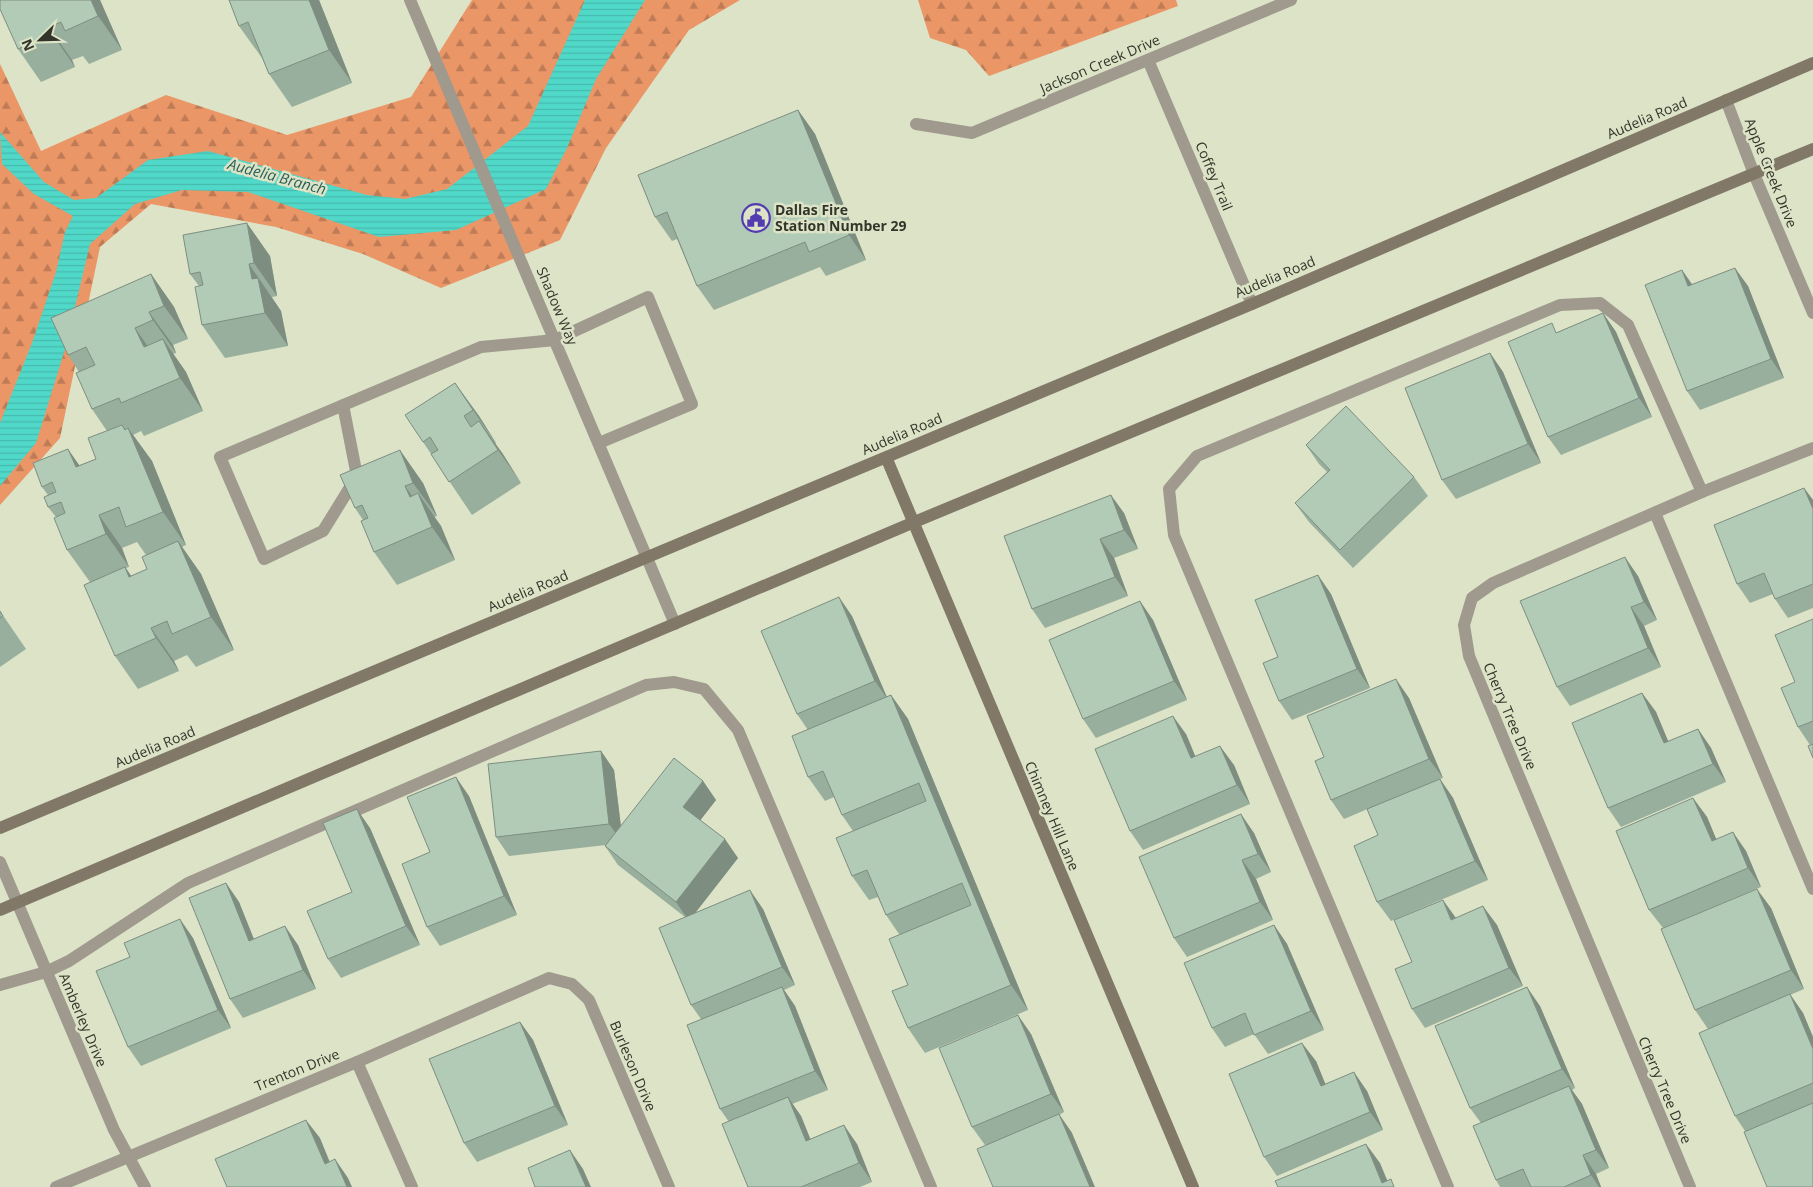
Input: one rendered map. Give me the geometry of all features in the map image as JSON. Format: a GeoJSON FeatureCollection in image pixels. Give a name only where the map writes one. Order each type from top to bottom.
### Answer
{"type":"FeatureCollection","features":[{"type":"Feature","properties":{"kind":"main road","name":"Audelia Road"},"geometry":{"type":"LineString","coordinates":[[0,828],[1252,304],[1813,63]]}},
{"type":"Feature","properties":{"kind":"main road"},"geometry":{"type":"LineString","coordinates":[[0,910],[912,523],[1813,149]]}},
{"type":"Feature","properties":{"kind":"main road","name":"Chimney Hill Lane"},"geometry":{"type":"LineString","coordinates":[[886,457],[912,523],[1193,1187]]}},
{"type":"Feature","properties":{"kind":"street","name":"Shadow Way"},"geometry":{"type":"LineString","coordinates":[[410,0],[675,624]]}},
{"type":"Feature","properties":{"kind":"street","name":"Jackson Creek Drive"},"geometry":{"type":"LineString","coordinates":[[916,124],[972,133],[1291,0]]}},
{"type":"Feature","properties":{"kind":"street","name":"Coffey Trail"},"geometry":{"type":"LineString","coordinates":[[1148,60],[1252,304]]}},
{"type":"Feature","properties":{"kind":"street","name":"Apple Creek Drive"},"geometry":{"type":"LineString","coordinates":[[1726,100],[1754,174],[1813,312]]}},
{"type":"Feature","properties":{"kind":"street"},"geometry":{"type":"LineString","coordinates":[[343,405],[357,476],[323,531],[264,559],[220,457],[480,347],[554,340],[648,297],[692,404],[599,443]]}},
{"type":"Feature","properties":{"kind":"street"},"geometry":{"type":"LineString","coordinates":[[1448,1187],[1174,535],[1169,489],[1197,456],[1560,305],[1600,303],[1628,325],[1702,492]]}},
{"type":"Feature","properties":{"kind":"street","name":"Cherry Tree Drive"},"geometry":{"type":"LineString","coordinates":[[1690,1187],[1468,656],[1464,625],[1472,598],[1493,583],[1702,492],[1813,448]]}},
{"type":"Feature","properties":{"kind":"street"},"geometry":{"type":"LineString","coordinates":[[1655,513],[1813,889]]}},
{"type":"Feature","properties":{"kind":"street"},"geometry":{"type":"LineString","coordinates":[[0,985],[46,972],[69,961],[188,883],[646,685],[674,682],[704,689],[738,730],[931,1187]]}},
{"type":"Feature","properties":{"kind":"street","name":"Amberley Drive"},"geometry":{"type":"LineString","coordinates":[[0,862],[114,1130],[145,1187]]}},
{"type":"Feature","properties":{"kind":"street","name":"Trenton Drive"},"geometry":{"type":"LineString","coordinates":[[56,1187],[357,1062],[549,978]]}},
{"type":"Feature","properties":{"kind":"street","name":"Burleson Drive"},"geometry":{"type":"LineString","coordinates":[[549,978],[572,984],[589,1000],[669,1187]]}},
{"type":"Feature","properties":{"kind":"street"},"geometry":{"type":"LineString","coordinates":[[357,1062],[412,1187]]}},
{"type":"Feature","properties":{"kind":"green space"},"geometry":{"type":"Polygon","coordinates":[[[472,0],[740,0],[689,30],[606,148],[560,240],[441,288],[363,254],[276,227],[151,204],[100,247],[60,438],[0,505],[0,64],[41,151],[166,95],[287,135],[411,97],[472,0]]]}},
{"type":"Feature","properties":{"kind":"green space"},"geometry":{"type":"Polygon","coordinates":[[[918,0],[1176,0],[1178,6],[989,76],[966,50],[930,38],[918,0]]]}},
{"type":"Feature","properties":{"kind":"water","name":"Audelia Branch"},"geometry":{"type":"Polygon","coordinates":[[[585,0],[645,0],[596,79],[567,148],[546,189],[456,230],[379,237],[248,192],[182,190],[135,204],[90,244],[65,349],[36,443],[0,486],[0,423],[32,343],[56,272],[65,232],[73,216],[34,194],[2,164],[0,132],[44,182],[74,200],[96,198],[148,160],[208,151],[367,195],[405,199],[447,189],[528,126],[585,0]]]}},
{"type":"Feature","properties":{"kind":"building"},"geometry":{"type":"Polygon","coordinates":[[[0,0],[91,0],[98,16],[65,31],[61,22],[49,27],[52,34],[18,49],[0,9],[0,0]]]}},
{"type":"Feature","properties":{"kind":"building"},"geometry":{"type":"Polygon","coordinates":[[[229,0],[309,0],[329,50],[269,74],[248,22],[239,26],[229,0]]]}},
{"type":"Feature","properties":{"kind":"building","name":"Dallas Fire Station Number 29"},"geometry":{"type":"Polygon","coordinates":[[[798,110],[849,235],[809,252],[805,242],[697,286],[667,212],[655,217],[638,175],[798,110]]]}},
{"type":"Feature","properties":{"kind":"building"},"geometry":{"type":"Polygon","coordinates":[[[247,223],[254,263],[249,264],[252,279],[258,278],[265,313],[202,325],[195,287],[203,285],[200,272],[190,274],[183,235],[247,223]]]}},
{"type":"Feature","properties":{"kind":"building"},"geometry":{"type":"Polygon","coordinates":[[[1735,268],[1771,359],[1687,391],[1645,285],[1682,270],[1688,286],[1735,268]]]}},
{"type":"Feature","properties":{"kind":"building"},"geometry":{"type":"Polygon","coordinates":[[[151,274],[164,306],[149,312],[153,320],[135,328],[144,347],[163,339],[180,378],[121,403],[119,398],[92,409],[76,373],[95,365],[86,347],[68,355],[51,318],[151,274]]]}},
{"type":"Feature","properties":{"kind":"building"},"geometry":{"type":"Polygon","coordinates":[[[1603,313],[1639,398],[1548,437],[1508,342],[1552,323],[1556,333],[1603,313]]]}},
{"type":"Feature","properties":{"kind":"building"},"geometry":{"type":"Polygon","coordinates":[[[1490,353],[1528,444],[1442,480],[1405,388],[1490,353]]]}},
{"type":"Feature","properties":{"kind":"building"},"geometry":{"type":"Polygon","coordinates":[[[455,383],[473,410],[464,416],[471,427],[479,421],[498,450],[449,482],[431,454],[438,450],[430,437],[423,442],[405,415],[455,383]]]}},
{"type":"Feature","properties":{"kind":"building"},"geometry":{"type":"Polygon","coordinates":[[[1346,406],[1414,477],[1340,550],[1295,503],[1330,470],[1306,445],[1346,406]]]}},
{"type":"Feature","properties":{"kind":"building"},"geometry":{"type":"Polygon","coordinates":[[[122,425],[125,430],[128,428],[163,512],[126,527],[119,507],[99,515],[106,534],[67,550],[54,518],[65,513],[61,502],[48,507],[44,497],[56,492],[52,482],[42,487],[33,463],[68,449],[76,467],[96,459],[88,438],[122,425]]]}},
{"type":"Feature","properties":{"kind":"building"},"geometry":{"type":"Polygon","coordinates":[[[400,450],[413,483],[405,486],[410,497],[418,493],[432,527],[374,552],[361,521],[368,518],[362,505],[355,508],[340,475],[400,450]]]}},
{"type":"Feature","properties":{"kind":"building"},"geometry":{"type":"Polygon","coordinates":[[[1804,488],[1813,509],[1813,584],[1775,599],[1764,573],[1737,584],[1714,525],[1804,488]]]}},
{"type":"Feature","properties":{"kind":"building"},"geometry":{"type":"Polygon","coordinates":[[[1111,495],[1124,530],[1100,539],[1115,577],[1032,609],[1004,536],[1111,495]]]}},
{"type":"Feature","properties":{"kind":"building"},"geometry":{"type":"Polygon","coordinates":[[[178,541],[211,617],[172,634],[167,621],[151,628],[156,638],[115,656],[84,585],[125,567],[129,577],[147,569],[142,557],[178,541]]]}},
{"type":"Feature","properties":{"kind":"building"},"geometry":{"type":"Polygon","coordinates":[[[1625,557],[1644,602],[1631,607],[1648,648],[1557,687],[1520,601],[1625,557]]]}},
{"type":"Feature","properties":{"kind":"building"},"geometry":{"type":"Polygon","coordinates":[[[1318,575],[1357,669],[1279,701],[1263,663],[1278,657],[1255,600],[1318,575]]]}},
{"type":"Feature","properties":{"kind":"building"},"geometry":{"type":"Polygon","coordinates":[[[839,597],[875,681],[797,714],[761,631],[839,597]]]}},
{"type":"Feature","properties":{"kind":"building"},"geometry":{"type":"Polygon","coordinates":[[[1140,601],[1174,681],[1083,719],[1049,640],[1140,601]]]}},
{"type":"Feature","properties":{"kind":"building"},"geometry":{"type":"Polygon","coordinates":[[[1813,619],[1813,721],[1798,727],[1781,688],[1795,682],[1775,635],[1813,619]]]}},
{"type":"Feature","properties":{"kind":"building"},"geometry":{"type":"Polygon","coordinates":[[[1396,679],[1429,759],[1331,800],[1315,761],[1324,757],[1307,716],[1396,679]]]}},
{"type":"Feature","properties":{"kind":"building"},"geometry":{"type":"Polygon","coordinates":[[[1642,693],[1664,743],[1698,729],[1713,764],[1608,808],[1572,723],[1642,693]]]}},
{"type":"Feature","properties":{"kind":"building"},"geometry":{"type":"Polygon","coordinates":[[[891,695],[1011,985],[908,1028],[892,991],[908,985],[889,939],[971,905],[962,883],[886,915],[867,870],[852,876],[836,838],[926,801],[919,783],[842,815],[823,771],[808,777],[792,736],[891,695]]]}},
{"type":"Feature","properties":{"kind":"building"},"geometry":{"type":"Polygon","coordinates":[[[1173,716],[1191,758],[1220,746],[1237,785],[1130,831],[1095,749],[1173,716]]]}},
{"type":"Feature","properties":{"kind":"building"},"geometry":{"type":"Polygon","coordinates":[[[1813,744],[1813,758],[1808,746],[1813,744]]]}},
{"type":"Feature","properties":{"kind":"building"},"geometry":{"type":"Polygon","coordinates":[[[601,751],[609,824],[496,837],[488,764],[601,751]]]}},
{"type":"Feature","properties":{"kind":"building"},"geometry":{"type":"Polygon","coordinates":[[[674,758],[703,781],[683,807],[725,839],[676,902],[605,846],[674,758]]]}},
{"type":"Feature","properties":{"kind":"building"},"geometry":{"type":"Polygon","coordinates":[[[456,777],[504,896],[427,927],[402,864],[430,852],[407,797],[456,777]]]}},
{"type":"Feature","properties":{"kind":"building"},"geometry":{"type":"Polygon","coordinates":[[[1440,779],[1475,861],[1377,902],[1354,846],[1378,835],[1367,809],[1440,779]]]}},
{"type":"Feature","properties":{"kind":"building"},"geometry":{"type":"Polygon","coordinates":[[[1693,798],[1712,841],[1733,832],[1748,868],[1649,910],[1616,831],[1693,798]]]}},
{"type":"Feature","properties":{"kind":"building"},"geometry":{"type":"Polygon","coordinates":[[[357,809],[406,926],[328,959],[307,911],[352,892],[323,823],[357,809]]]}},
{"type":"Feature","properties":{"kind":"building"},"geometry":{"type":"Polygon","coordinates":[[[1241,814],[1258,854],[1242,860],[1260,902],[1174,938],[1139,857],[1241,814]]]}},
{"type":"Feature","properties":{"kind":"building"},"geometry":{"type":"Polygon","coordinates":[[[226,883],[249,941],[285,926],[303,970],[230,999],[189,898],[226,883]]]}},
{"type":"Feature","properties":{"kind":"building"},"geometry":{"type":"Polygon","coordinates":[[[1757,889],[1791,970],[1695,1010],[1661,929],[1757,889]]]}},
{"type":"Feature","properties":{"kind":"building"},"geometry":{"type":"Polygon","coordinates":[[[750,890],[782,967],[691,1005],[659,928],[750,890]]]}},
{"type":"Feature","properties":{"kind":"building"},"geometry":{"type":"Polygon","coordinates":[[[1443,900],[1451,920],[1483,906],[1509,968],[1412,1009],[1395,969],[1412,962],[1394,920],[1443,900]]]}},
{"type":"Feature","properties":{"kind":"building"},"geometry":{"type":"Polygon","coordinates":[[[180,919],[218,1010],[128,1047],[96,971],[130,957],[124,943],[180,919]]]}},
{"type":"Feature","properties":{"kind":"building"},"geometry":{"type":"Polygon","coordinates":[[[1274,925],[1311,1011],[1254,1035],[1245,1013],[1212,1028],[1184,963],[1274,925]]]}},
{"type":"Feature","properties":{"kind":"building"},"geometry":{"type":"Polygon","coordinates":[[[782,987],[815,1071],[720,1109],[687,1025],[782,987]]]}},
{"type":"Feature","properties":{"kind":"building"},"geometry":{"type":"Polygon","coordinates":[[[1527,987],[1562,1069],[1470,1108],[1435,1026],[1527,987]]]}},
{"type":"Feature","properties":{"kind":"building"},"geometry":{"type":"Polygon","coordinates":[[[1790,994],[1813,1049],[1813,1083],[1735,1116],[1699,1033],[1790,994]]]}},
{"type":"Feature","properties":{"kind":"building"},"geometry":{"type":"Polygon","coordinates":[[[1018,1015],[1051,1094],[972,1127],[939,1048],[1018,1015]]]}},
{"type":"Feature","properties":{"kind":"building"},"geometry":{"type":"Polygon","coordinates":[[[520,1022],[555,1106],[464,1143],[429,1059],[520,1022]]]}},
{"type":"Feature","properties":{"kind":"building"},"geometry":{"type":"Polygon","coordinates":[[[1302,1043],[1321,1086],[1354,1072],[1370,1112],[1264,1157],[1229,1074],[1302,1043]]]}},
{"type":"Feature","properties":{"kind":"building"},"geometry":{"type":"Polygon","coordinates":[[[1569,1086],[1596,1150],[1583,1155],[1591,1175],[1564,1187],[1531,1187],[1523,1169],[1496,1180],[1473,1126],[1569,1086]]]}},
{"type":"Feature","properties":{"kind":"building"},"geometry":{"type":"Polygon","coordinates":[[[788,1097],[806,1141],[844,1125],[859,1163],[801,1187],[748,1187],[722,1124],[788,1097]]]}},
{"type":"Feature","properties":{"kind":"building"},"geometry":{"type":"Polygon","coordinates":[[[1813,1103],[1813,1187],[1767,1187],[1744,1132],[1813,1103]]]}},
{"type":"Feature","properties":{"kind":"building"},"geometry":{"type":"Polygon","coordinates":[[[1059,1114],[1090,1187],[993,1187],[977,1149],[1059,1114]]]}},
{"type":"Feature","properties":{"kind":"building"},"geometry":{"type":"Polygon","coordinates":[[[306,1120],[325,1164],[335,1159],[347,1187],[227,1187],[215,1159],[306,1120]]]}},
{"type":"Feature","properties":{"kind":"building"},"geometry":{"type":"Polygon","coordinates":[[[1366,1144],[1382,1183],[1391,1179],[1394,1187],[1278,1187],[1275,1181],[1366,1144]]]}},
{"type":"Feature","properties":{"kind":"building"},"geometry":{"type":"Polygon","coordinates":[[[570,1150],[586,1187],[535,1187],[528,1168],[570,1150]]]}},
{"type":"Feature","properties":{"kind":"place","name":"Dallas Fire Station Number 29"},"geometry":{"type":"Point","coordinates":[756,218]}}]}
